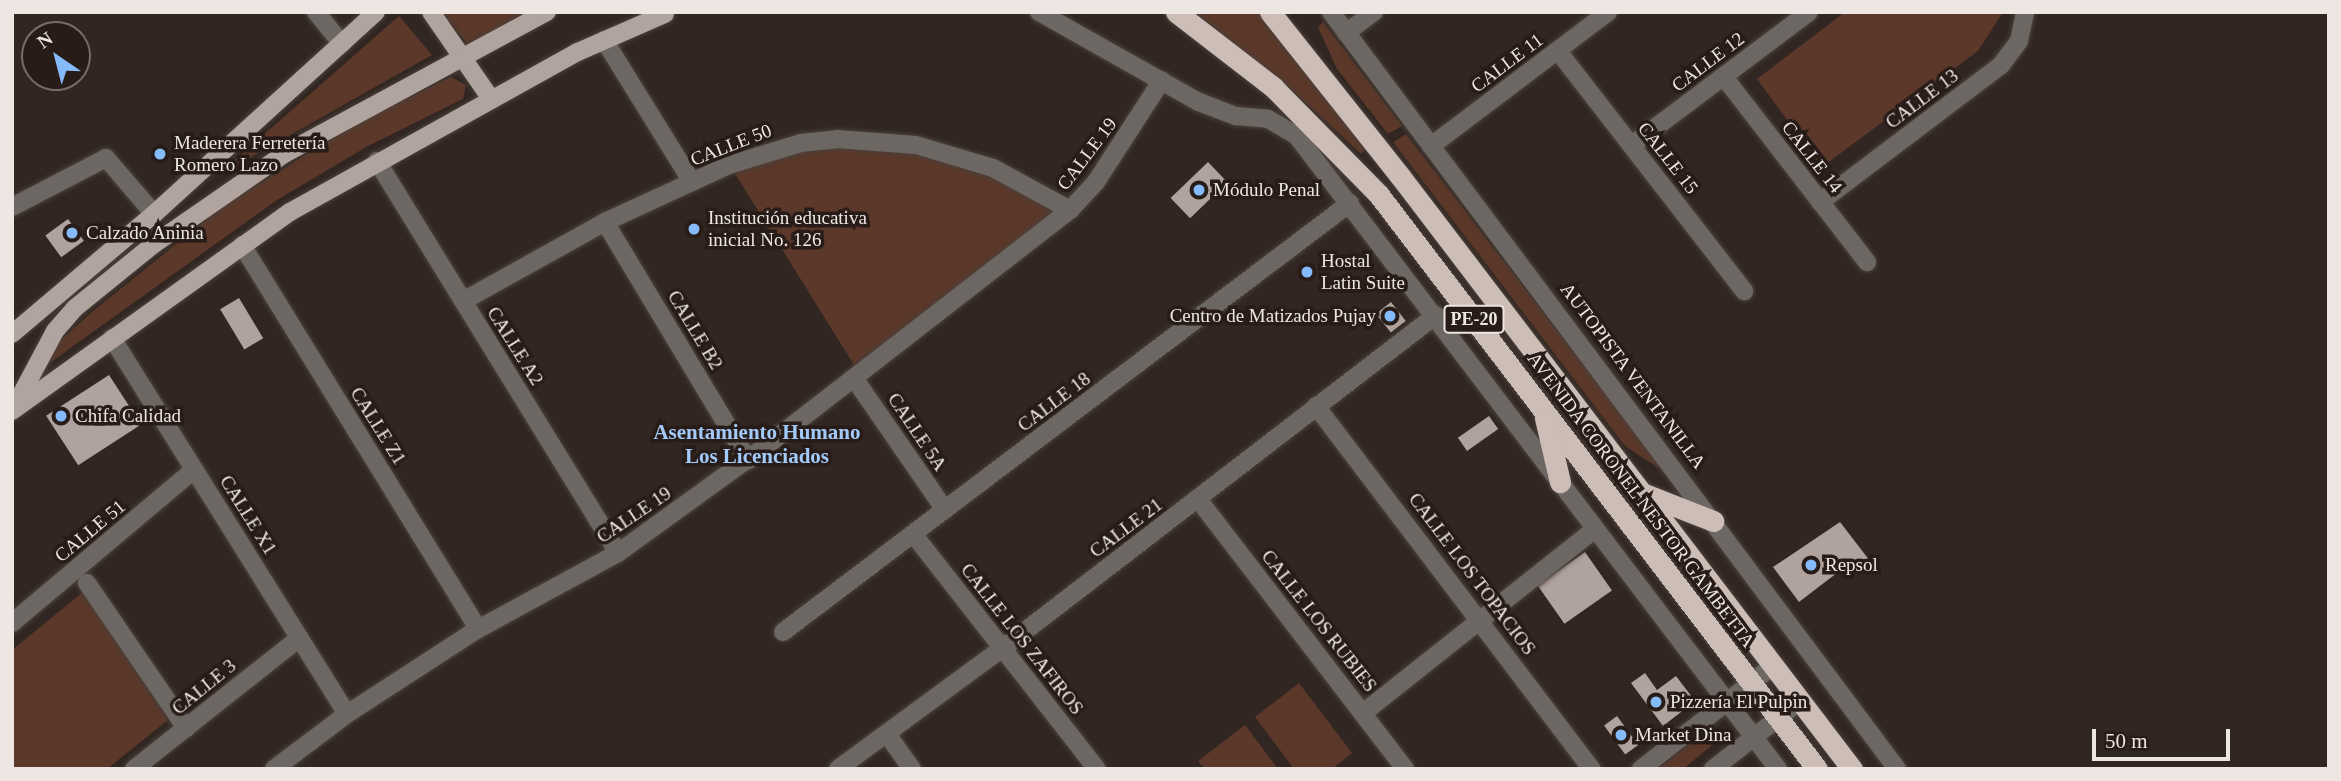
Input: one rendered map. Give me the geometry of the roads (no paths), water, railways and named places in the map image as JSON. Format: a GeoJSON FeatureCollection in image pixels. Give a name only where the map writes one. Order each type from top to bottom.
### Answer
{"type":"FeatureCollection","features":[{"type":"Feature","properties":{"kind":"highway","name":"AVENIDA CORONEL NESTOR GAMBETTA"},"geometry":{"type":"LineString","coordinates":[[1176,12],[1273,87],[1347,158],[1753,683]]}},
{"type":"Feature","properties":{"kind":"highway","name":"AVENIDA CORONEL NESTOR GAMBETTA"},"geometry":{"type":"LineString","coordinates":[[1270,12],[1401,176],[1637,491],[1773,666]]}},
{"type":"Feature","properties":{"kind":"highway"},"geometry":{"type":"LineString","coordinates":[[1543,409],[1560,482]]}},
{"type":"Feature","properties":{"kind":"highway"},"geometry":{"type":"LineString","coordinates":[[1637,491],[1713,521]]}},
{"type":"Feature","properties":{"kind":"highway","name":"PE-20"},"geometry":{"type":"LineString","coordinates":[[1773,666],[1852,769]]}},
{"type":"Feature","properties":{"kind":"highway","name":"PE-20"},"geometry":{"type":"LineString","coordinates":[[1753,683],[1817,769]]}},
{"type":"Feature","properties":{"kind":"main road"},"geometry":{"type":"LineString","coordinates":[[12,334],[154,214],[376,12]]}},
{"type":"Feature","properties":{"kind":"main road"},"geometry":{"type":"LineString","coordinates":[[431,12],[464,55],[491,99]]}},
{"type":"Feature","properties":{"kind":"main road"},"geometry":{"type":"LineString","coordinates":[[13,410],[55,331],[75,308],[154,244],[284,154],[547,12]]}},
{"type":"Feature","properties":{"kind":"main road"},"geometry":{"type":"LineString","coordinates":[[13,410],[242,245],[377,161],[604,40],[668,13]]}},
{"type":"Feature","properties":{"kind":"street"},"geometry":{"type":"LineString","coordinates":[[316,12],[342,44]]}},
{"type":"Feature","properties":{"kind":"street"},"geometry":{"type":"LineString","coordinates":[[1039,12],[1218,111],[1268,119],[1290,130],[1436,315],[1778,769]]}},
{"type":"Feature","properties":{"kind":"street","name":"AUTOPISTA VENTANILLA"},"geometry":{"type":"LineString","coordinates":[[1331,12],[1897,769]]}},
{"type":"Feature","properties":{"kind":"street"},"geometry":{"type":"LineString","coordinates":[[1346,33],[1374,12]]}},
{"type":"Feature","properties":{"kind":"street","name":"CALLE 11"},"geometry":{"type":"LineString","coordinates":[[1431,146],[1608,12]]}},
{"type":"Feature","properties":{"kind":"street","name":"CALLE 12"},"geometry":{"type":"LineString","coordinates":[[1632,145],[1809,12]]}},
{"type":"Feature","properties":{"kind":"street","name":"CALLE 13"},"geometry":{"type":"LineString","coordinates":[[1820,202],[2001,65],[2019,41],[2025,12]]}},
{"type":"Feature","properties":{"kind":"street"},"geometry":{"type":"LineString","coordinates":[[604,40],[692,182]]}},
{"type":"Feature","properties":{"kind":"street","name":"CALLE 15"},"geometry":{"type":"LineString","coordinates":[[1558,51],[1744,291]]}},
{"type":"Feature","properties":{"kind":"street","name":"CALLE 14"},"geometry":{"type":"LineString","coordinates":[[1724,77],[1867,262]]}},
{"type":"Feature","properties":{"kind":"street","name":"CALLE 19"},"geometry":{"type":"LineString","coordinates":[[274,769],[347,714],[478,629],[618,553],[748,460],[854,378],[1070,210],[1096,182],[1162,80]]}},
{"type":"Feature","properties":{"kind":"street","name":"CALLE 50"},"geometry":{"type":"LineString","coordinates":[[463,301],[605,222],[692,182],[769,150],[837,139],[916,145],[993,168],[1070,210]]}},
{"type":"Feature","properties":{"kind":"street"},"geometry":{"type":"LineString","coordinates":[[13,206],[106,158],[154,214]]}},
{"type":"Feature","properties":{"kind":"street","name":"CALLE A2"},"geometry":{"type":"LineString","coordinates":[[377,161],[618,553]]}},
{"type":"Feature","properties":{"kind":"street","name":"CALLE 18"},"geometry":{"type":"LineString","coordinates":[[783,632],[1350,203]]}},
{"type":"Feature","properties":{"kind":"street","name":"CALLE B2"},"geometry":{"type":"LineString","coordinates":[[605,222],[748,460]]}},
{"type":"Feature","properties":{"kind":"street","name":"CALLE Z1"},"geometry":{"type":"LineString","coordinates":[[242,245],[478,629]]}},
{"type":"Feature","properties":{"kind":"street","name":"CALLE 21"},"geometry":{"type":"LineString","coordinates":[[838,769],[1003,648],[1436,315]]}},
{"type":"Feature","properties":{"kind":"street","name":"CALLE X1"},"geometry":{"type":"LineString","coordinates":[[112,338],[347,714]]}},
{"type":"Feature","properties":{"kind":"street","name":"CALLE 5A"},"geometry":{"type":"LineString","coordinates":[[854,378],[945,510]]}},
{"type":"Feature","properties":{"kind":"street","name":"CALLE LOS TOPACIOS"},"geometry":{"type":"LineString","coordinates":[[1316,406],[1592,769]]}},
{"type":"Feature","properties":{"kind":"street","name":"CALLE 51"},"geometry":{"type":"LineString","coordinates":[[12,624],[194,470]]}},
{"type":"Feature","properties":{"kind":"street","name":"CALLE LOS RUBIES"},"geometry":{"type":"LineString","coordinates":[[1198,499],[1405,769]]}},
{"type":"Feature","properties":{"kind":"street"},"geometry":{"type":"LineString","coordinates":[[1363,713],[1595,528]]}},
{"type":"Feature","properties":{"kind":"street","name":"CALLE LOS ZAFIROS"},"geometry":{"type":"LineString","coordinates":[[914,535],[1097,769]]}},
{"type":"Feature","properties":{"kind":"street"},"geometry":{"type":"LineString","coordinates":[[87,583],[187,728]]}},
{"type":"Feature","properties":{"kind":"street","name":"CALLE 3"},"geometry":{"type":"LineString","coordinates":[[134,769],[299,638]]}},
{"type":"Feature","properties":{"kind":"street"},"geometry":{"type":"LineString","coordinates":[[1642,769],[1773,666]]}},
{"type":"Feature","properties":{"kind":"street"},"geometry":{"type":"LineString","coordinates":[[1713,769],[1800,701]]}},
{"type":"Feature","properties":{"kind":"street"},"geometry":{"type":"LineString","coordinates":[[887,734],[912,769]]}},
{"type":"Feature","properties":{"kind":"place","name":"Maderera Ferretería Romero Lazo"},"geometry":{"type":"Point","coordinates":[160,154]}},
{"type":"Feature","properties":{"kind":"place","name":"Módulo Penal"},"geometry":{"type":"Point","coordinates":[1199,190]}},
{"type":"Feature","properties":{"kind":"place","name":"Institución educativa inicial No. 126"},"geometry":{"type":"Point","coordinates":[694,229]}},
{"type":"Feature","properties":{"kind":"place","name":"Calzado Aninia"},"geometry":{"type":"Point","coordinates":[72,233]}},
{"type":"Feature","properties":{"kind":"place","name":"Hostal Latin Suite"},"geometry":{"type":"Point","coordinates":[1307,272]}},
{"type":"Feature","properties":{"kind":"place","name":"Centro de Matizados Pujay"},"geometry":{"type":"Point","coordinates":[1390,316]}},
{"type":"Feature","properties":{"kind":"place","name":"Chifa Calidad"},"geometry":{"type":"Point","coordinates":[61,416]}},
{"type":"Feature","properties":{"kind":"place","name":"Repsol"},"geometry":{"type":"Point","coordinates":[1811,565]}},
{"type":"Feature","properties":{"kind":"place","name":"Pizzería El Pulpin"},"geometry":{"type":"Point","coordinates":[1656,702]}},
{"type":"Feature","properties":{"kind":"place","name":"Market Dina"},"geometry":{"type":"Point","coordinates":[1621,735]}},
{"type":"Feature","properties":{"kind":"district","name":"Asentamiento Humano Los Licenciados"},"geometry":{"type":"Point","coordinates":[757,444]}}]}
